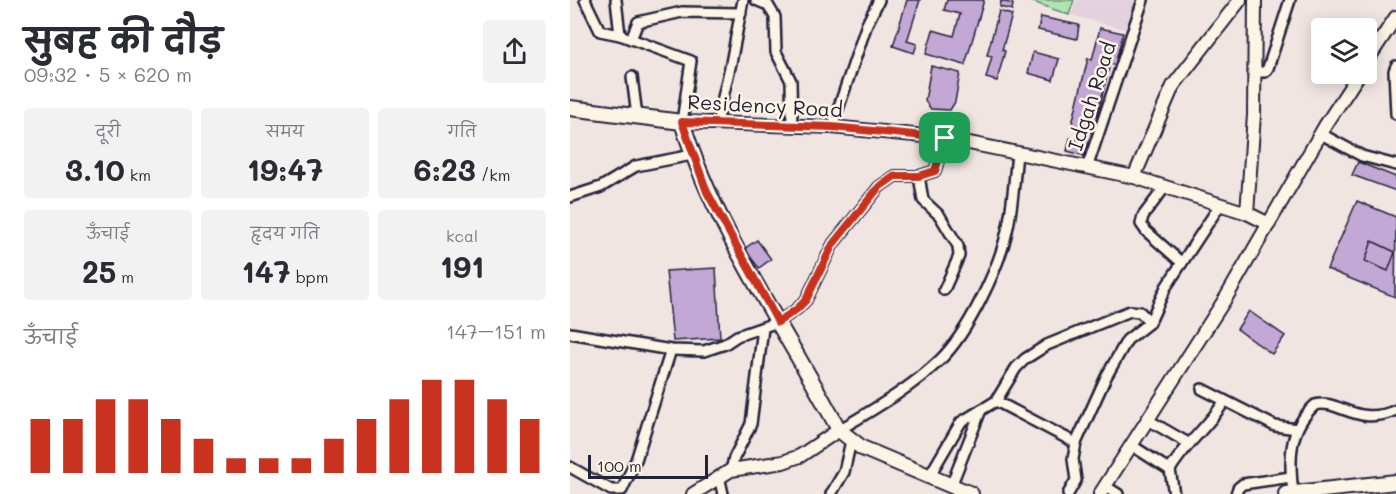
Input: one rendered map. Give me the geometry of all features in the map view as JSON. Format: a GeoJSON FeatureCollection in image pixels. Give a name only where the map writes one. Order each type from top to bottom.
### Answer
{"type":"FeatureCollection","features":[{"type":"Feature","properties":{"kind":"main road","name":"Residency Road"},"geometry":{"type":"LineString","coordinates":[[570,108],[682,122]]}},
{"type":"Feature","properties":{"kind":"main road"},"geometry":{"type":"LineString","coordinates":[[682,122],[692,155],[713,204],[839,430],[862,448],[971,494]]}},
{"type":"Feature","properties":{"kind":"main road"},"geometry":{"type":"LineString","coordinates":[[1289,493],[1396,482]]}},
{"type":"Feature","properties":{"kind":"main road"},"geometry":{"type":"LineString","coordinates":[[1361,494],[1396,490]]}},
{"type":"Feature","properties":{"kind":"street"},"geometry":{"type":"LineString","coordinates":[[585,0],[600,31],[631,39],[691,61],[682,122]]}},
{"type":"Feature","properties":{"kind":"street"},"geometry":{"type":"LineString","coordinates":[[616,0],[620,36]]}},
{"type":"Feature","properties":{"kind":"street"},"geometry":{"type":"LineString","coordinates":[[717,123],[743,0]]}},
{"type":"Feature","properties":{"kind":"street"},"geometry":{"type":"LineString","coordinates":[[756,0],[769,3],[776,17],[775,42],[778,58],[791,81],[792,126]]}},
{"type":"Feature","properties":{"kind":"street"},"geometry":{"type":"LineString","coordinates":[[832,127],[867,24],[879,0]]}},
{"type":"Feature","properties":{"kind":"street","name":"Idgah Road"},"geometry":{"type":"LineString","coordinates":[[1087,168],[1143,0]]}},
{"type":"Feature","properties":{"kind":"street"},"geometry":{"type":"LineString","coordinates":[[1134,177],[1173,86],[1240,0]]}},
{"type":"Feature","properties":{"kind":"street"},"geometry":{"type":"LineString","coordinates":[[1247,213],[1254,115],[1255,0]]}},
{"type":"Feature","properties":{"kind":"street"},"geometry":{"type":"LineString","coordinates":[[1254,72],[1266,70],[1290,0]]}},
{"type":"Feature","properties":{"kind":"street"},"geometry":{"type":"LineString","coordinates":[[631,39],[638,22],[642,20],[656,20],[682,12],[741,13]]}},
{"type":"Feature","properties":{"kind":"street"},"geometry":{"type":"LineString","coordinates":[[1377,46],[1396,17]]}},
{"type":"Feature","properties":{"kind":"street"},"geometry":{"type":"LineString","coordinates":[[1396,66],[1394,71],[1396,114]]}},
{"type":"Feature","properties":{"kind":"street"},"geometry":{"type":"LineString","coordinates":[[632,76],[638,116]]}},
{"type":"Feature","properties":{"kind":"street"},"geometry":{"type":"LineString","coordinates":[[1118,494],[1102,490],[1227,296],[1353,84]]}},
{"type":"Feature","properties":{"kind":"street","name":"Residency Road"},"geometry":{"type":"LineString","coordinates":[[682,122],[832,127],[945,138],[1134,177],[1247,213],[1269,224]]}},
{"type":"Feature","properties":{"kind":"street"},"geometry":{"type":"LineString","coordinates":[[1321,134],[1362,156],[1396,165]]}},
{"type":"Feature","properties":{"kind":"street"},"geometry":{"type":"LineString","coordinates":[[570,333],[671,350],[704,351],[714,349],[737,336],[778,322],[806,300],[833,244],[879,187],[895,176],[919,176],[935,171],[945,138]]}},
{"type":"Feature","properties":{"kind":"street"},"geometry":{"type":"LineString","coordinates":[[693,494],[731,470],[793,459],[897,394],[950,350],[985,290],[1003,246],[1010,217],[1017,154]]}},
{"type":"Feature","properties":{"kind":"street"},"geometry":{"type":"LineString","coordinates":[[570,197],[602,187],[636,165],[692,155]]}},
{"type":"Feature","properties":{"kind":"street"},"geometry":{"type":"LineString","coordinates":[[919,176],[923,200],[940,216],[958,246],[959,256],[944,290]]}},
{"type":"Feature","properties":{"kind":"street"},"geometry":{"type":"LineString","coordinates":[[1165,187],[1143,216],[1141,224],[1182,263]]}},
{"type":"Feature","properties":{"kind":"street"},"geometry":{"type":"LineString","coordinates":[[1068,494],[1076,480],[1073,459],[1076,443],[1106,377],[1127,340],[1150,322],[1166,287],[1220,206]]}},
{"type":"Feature","properties":{"kind":"street"},"geometry":{"type":"LineString","coordinates":[[930,475],[961,422],[996,401],[1016,368],[1025,359],[1047,345],[1130,311],[1140,312],[1150,322]]}},
{"type":"Feature","properties":{"kind":"street"},"geometry":{"type":"LineString","coordinates":[[731,470],[734,458],[750,424],[763,328]]}},
{"type":"Feature","properties":{"kind":"street"},"geometry":{"type":"LineString","coordinates":[[570,467],[610,492],[622,490],[636,460],[671,350]]}},
{"type":"Feature","properties":{"kind":"street"},"geometry":{"type":"LineString","coordinates":[[1202,389],[1275,426],[1297,429]]}},
{"type":"Feature","properties":{"kind":"street"},"geometry":{"type":"LineString","coordinates":[[996,401],[1076,443]]}},
{"type":"Feature","properties":{"kind":"street"},"geometry":{"type":"LineString","coordinates":[[1174,494],[1170,470],[1188,443],[1205,428],[1224,402]]}},
{"type":"Feature","properties":{"kind":"street"},"geometry":{"type":"LineString","coordinates":[[1289,493],[1291,447],[1297,429],[1306,414],[1317,404],[1362,416],[1379,416],[1396,410]]}},
{"type":"Feature","properties":{"kind":"street"},"geometry":{"type":"LineString","coordinates":[[951,486],[981,410]]}},
{"type":"Feature","properties":{"kind":"street"},"geometry":{"type":"LineString","coordinates":[[1148,420],[1188,443]]}},
{"type":"Feature","properties":{"kind":"street"},"geometry":{"type":"LineString","coordinates":[[831,494],[844,472],[851,441]]}},
{"type":"Feature","properties":{"kind":"street"},"geometry":{"type":"LineString","coordinates":[[1131,445],[1170,470]]}},
{"type":"Feature","properties":{"kind":"street"},"geometry":{"type":"LineString","coordinates":[[719,476],[723,494]]}},
{"type":"Feature","properties":{"kind":"street"},"geometry":{"type":"LineString","coordinates":[[1236,494],[1238,488],[1243,484],[1291,477]]}},
{"type":"Feature","properties":{"kind":"shaded area"},"geometry":{"type":"Polygon","coordinates":[[[1077,0],[1141,0],[1131,31],[1071,15],[1077,0]]]}},
{"type":"Feature","properties":{"kind":"green space"},"geometry":{"type":"Polygon","coordinates":[[[1028,0],[1074,0],[1069,15],[1028,0]]]}},
{"type":"Feature","properties":{"kind":"building"},"geometry":{"type":"Polygon","coordinates":[[[907,0],[920,0],[907,41],[917,44],[914,53],[893,46],[907,0]]]}},
{"type":"Feature","properties":{"kind":"building"},"geometry":{"type":"Polygon","coordinates":[[[947,0],[984,0],[965,65],[926,54],[933,30],[954,36],[960,14],[944,10],[947,0]]]}},
{"type":"Feature","properties":{"kind":"building"},"geometry":{"type":"Polygon","coordinates":[[[1001,1],[1013,4],[1012,10],[1000,7],[1001,1]]]}},
{"type":"Feature","properties":{"kind":"building"},"geometry":{"type":"Polygon","coordinates":[[[999,11],[1012,15],[1002,50],[1005,51],[997,81],[986,78],[992,56],[987,55],[999,11]]]}},
{"type":"Feature","properties":{"kind":"building"},"geometry":{"type":"Polygon","coordinates":[[[1041,17],[1079,25],[1077,39],[1038,30],[1041,17]]]}},
{"type":"Feature","properties":{"kind":"building"},"geometry":{"type":"Polygon","coordinates":[[[1100,28],[1123,33],[1115,65],[1110,64],[1094,129],[1072,124],[1088,58],[1092,60],[1100,28]]]}},
{"type":"Feature","properties":{"kind":"building"},"geometry":{"type":"Polygon","coordinates":[[[1033,52],[1059,59],[1053,80],[1028,73],[1033,52]]]}},
{"type":"Feature","properties":{"kind":"building"},"geometry":{"type":"Polygon","coordinates":[[[931,66],[960,73],[955,102],[950,110],[931,109],[925,101],[931,66]]]}},
{"type":"Feature","properties":{"kind":"building"},"geometry":{"type":"Polygon","coordinates":[[[1086,131],[1095,133],[1089,157],[1067,151],[1070,138],[1083,141],[1086,131]]]}},
{"type":"Feature","properties":{"kind":"building"},"geometry":{"type":"Polygon","coordinates":[[[1358,162],[1396,177],[1396,191],[1352,175],[1358,162]]]}},
{"type":"Feature","properties":{"kind":"building"},"geometry":{"type":"Polygon","coordinates":[[[1357,201],[1396,217],[1395,297],[1327,269],[1357,201]]]}},
{"type":"Feature","properties":{"kind":"building"},"geometry":{"type":"Polygon","coordinates":[[[757,240],[771,259],[759,268],[744,249],[757,240]]]}},
{"type":"Feature","properties":{"kind":"building"},"geometry":{"type":"Polygon","coordinates":[[[1372,241],[1395,252],[1388,271],[1365,261],[1372,241]]]}},
{"type":"Feature","properties":{"kind":"building"},"geometry":{"type":"Polygon","coordinates":[[[716,268],[720,338],[673,341],[666,271],[716,268]]]}},
{"type":"Feature","properties":{"kind":"building"},"geometry":{"type":"Polygon","coordinates":[[[1249,311],[1285,336],[1272,354],[1237,329],[1249,311]]]}},
{"type":"Feature","properties":{"kind":"route"},"geometry":{"type":"LineString","coordinates":[[682,122],[832,127],[945,138],[935,171],[919,176],[895,176],[886,180],[879,187],[833,244],[806,300],[778,322],[707,192],[682,122]]}}]}
